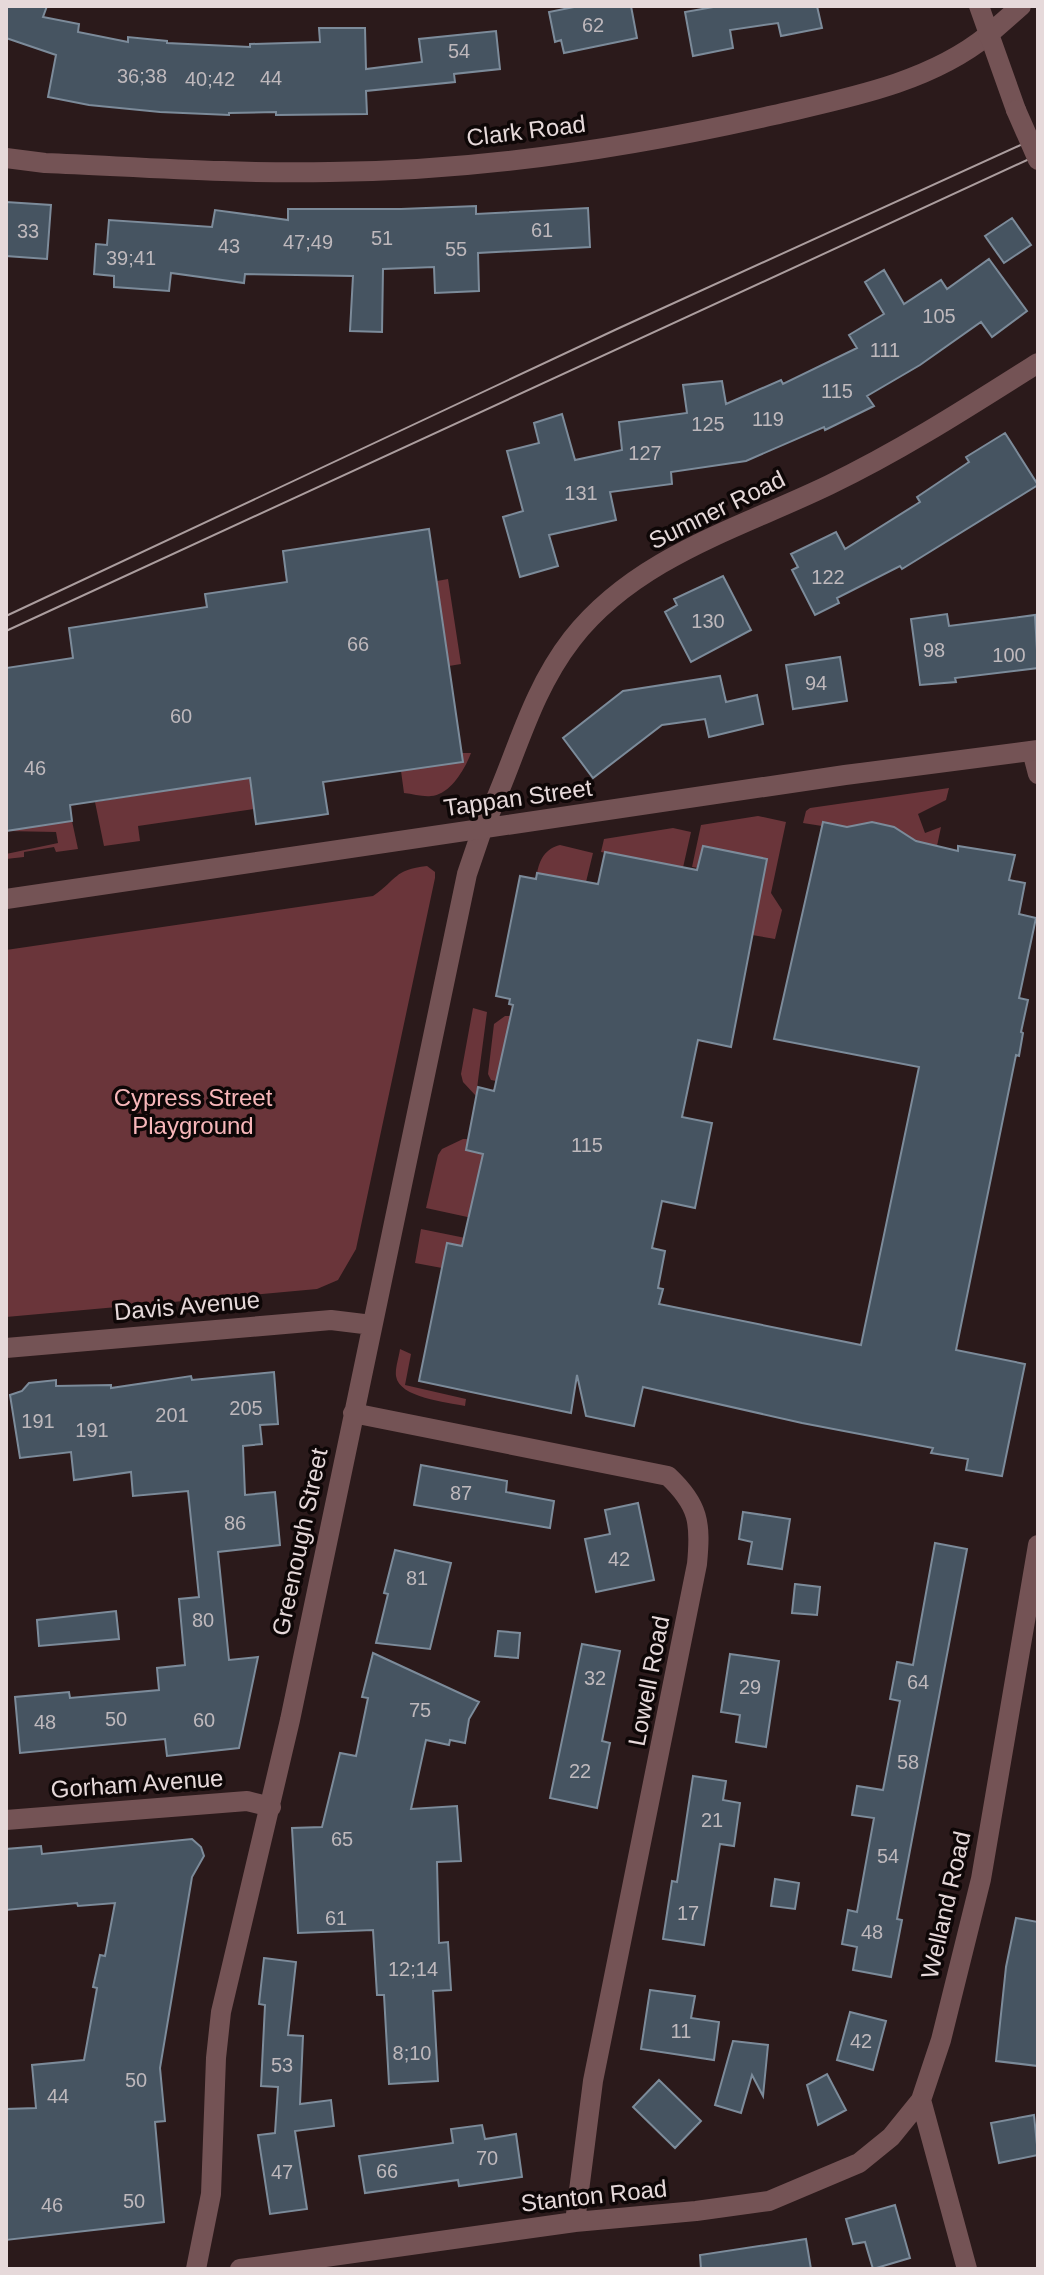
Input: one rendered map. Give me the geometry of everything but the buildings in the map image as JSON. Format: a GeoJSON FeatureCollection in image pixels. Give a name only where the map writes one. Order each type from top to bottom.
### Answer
{"type":"FeatureCollection","features":[{"type":"Feature","properties":{"kind":"street"},"geometry":{"type":"LineString","coordinates":[[979,6],[1016,110],[1038,160]]}},
{"type":"Feature","properties":{"kind":"street","name":"Clark Road"},"geometry":{"type":"LineString","coordinates":[[6,158],[76,164],[331,172],[434,168],[581,152],[721,127],[859,94],[937,68],[963,55],[1021,6]]}},
{"type":"Feature","properties":{"kind":"street","name":"Sumner Road"},"geometry":{"type":"LineString","coordinates":[[482,830],[500,793],[533,703],[571,640],[609,602],[688,548],[876,461],[1038,363]]}},
{"type":"Feature","properties":{"kind":"street"},"geometry":{"type":"LineString","coordinates":[[1035,750],[1038,774]]}},
{"type":"Feature","properties":{"kind":"street","name":"Tappan Street"},"geometry":{"type":"LineString","coordinates":[[6,899],[1035,750]]}},
{"type":"Feature","properties":{"kind":"street","name":"Greenough Street"},"geometry":{"type":"LineString","coordinates":[[196,2269],[211,2194],[216,2058],[221,2012],[271,1807],[464,885],[482,830]]}},
{"type":"Feature","properties":{"kind":"street","name":"Davis Avenue"},"geometry":{"type":"LineString","coordinates":[[6,1348],[331,1320],[372,1325]]}},
{"type":"Feature","properties":{"kind":"street","name":"Lowell Road"},"geometry":{"type":"LineString","coordinates":[[353,1413],[668,1476],[685,1492],[696,1512],[700,1536],[697,1564],[593,2081],[575,2222]]}},
{"type":"Feature","properties":{"kind":"street","name":"Welland Road"},"geometry":{"type":"LineString","coordinates":[[921,2100],[941,2040],[981,1879],[1038,1545]]}},
{"type":"Feature","properties":{"kind":"street","name":"Gorham Avenue"},"geometry":{"type":"LineString","coordinates":[[6,1820],[247,1801],[271,1807]]}},
{"type":"Feature","properties":{"kind":"street"},"geometry":{"type":"LineString","coordinates":[[921,2100],[967,2269]]}},
{"type":"Feature","properties":{"kind":"street","name":"Stanton Road"},"geometry":{"type":"LineString","coordinates":[[240,2269],[575,2222],[769,2201],[859,2163],[891,2137],[921,2100]]}},
{"type":"Feature","properties":{"kind":"green space"},"geometry":{"type":"Polygon","coordinates":[[[448,579],[461,664],[449,666],[437,581],[448,579]]]}},
{"type":"Feature","properties":{"kind":"green space"},"geometry":{"type":"Polygon","coordinates":[[[462,753],[471,753],[461,773],[444,791],[428,796],[404,793],[401,771],[462,762],[462,753]]]}},
{"type":"Feature","properties":{"kind":"green space"},"geometry":{"type":"Polygon","coordinates":[[[250,778],[254,809],[138,826],[140,841],[104,846],[95,802],[250,778]]]}},
{"type":"Feature","properties":{"kind":"green space"},"geometry":{"type":"Polygon","coordinates":[[[949,788],[946,800],[918,814],[925,833],[941,827],[937,846],[916,841],[900,830],[872,822],[847,827],[823,822],[822,826],[803,823],[810,808],[949,788]]]}},
{"type":"Feature","properties":{"kind":"green space"},"geometry":{"type":"Polygon","coordinates":[[[758,816],[786,822],[771,893],[782,910],[775,939],[752,935],[703,846],[698,868],[692,867],[701,825],[758,816]]]}},
{"type":"Feature","properties":{"kind":"green space"},"geometry":{"type":"Polygon","coordinates":[[[72,821],[78,849],[56,852],[54,847],[24,852],[24,857],[6,859],[6,854],[58,843],[56,832],[6,831],[72,821]]]}},
{"type":"Feature","properties":{"kind":"green space"},"geometry":{"type":"Polygon","coordinates":[[[673,828],[691,832],[682,872],[667,864],[601,852],[604,839],[673,828]]]}},
{"type":"Feature","properties":{"kind":"green space"},"geometry":{"type":"Polygon","coordinates":[[[560,845],[593,853],[586,882],[537,873],[544,855],[560,845]]]}},
{"type":"Feature","properties":{"kind":"green space","name":"Cypress Street Playground"},"geometry":{"type":"Polygon","coordinates":[[[427,866],[435,872],[435,878],[356,1249],[338,1280],[317,1289],[6,1317],[6,950],[373,896],[402,873],[427,866]]]}},
{"type":"Feature","properties":{"kind":"green space"},"geometry":{"type":"Polygon","coordinates":[[[473,1008],[487,1012],[476,1096],[463,1082],[461,1074],[473,1008]]]}},
{"type":"Feature","properties":{"kind":"green space"},"geometry":{"type":"Polygon","coordinates":[[[505,1016],[514,1016],[496,1081],[491,1080],[488,1074],[494,1024],[505,1016]]]}},
{"type":"Feature","properties":{"kind":"green space"},"geometry":{"type":"Polygon","coordinates":[[[468,1139],[466,1150],[483,1154],[588,1243],[426,1208],[438,1155],[442,1149],[468,1139]]]}},
{"type":"Feature","properties":{"kind":"green space"},"geometry":{"type":"Polygon","coordinates":[[[421,1229],[584,1262],[442,1268],[415,1263],[421,1229]]]}},
{"type":"Feature","properties":{"kind":"green space"},"geometry":{"type":"Polygon","coordinates":[[[400,1349],[411,1354],[405,1385],[466,1399],[465,1406],[425,1398],[399,1383],[396,1376],[400,1349]]]}},
{"type":"Feature","properties":{"kind":"tram line"},"geometry":{"type":"LineString","coordinates":[[6,616],[617,329],[1038,137]]}},
{"type":"Feature","properties":{"kind":"tram line"},"geometry":{"type":"LineString","coordinates":[[6,631],[1038,155]]}}]}
